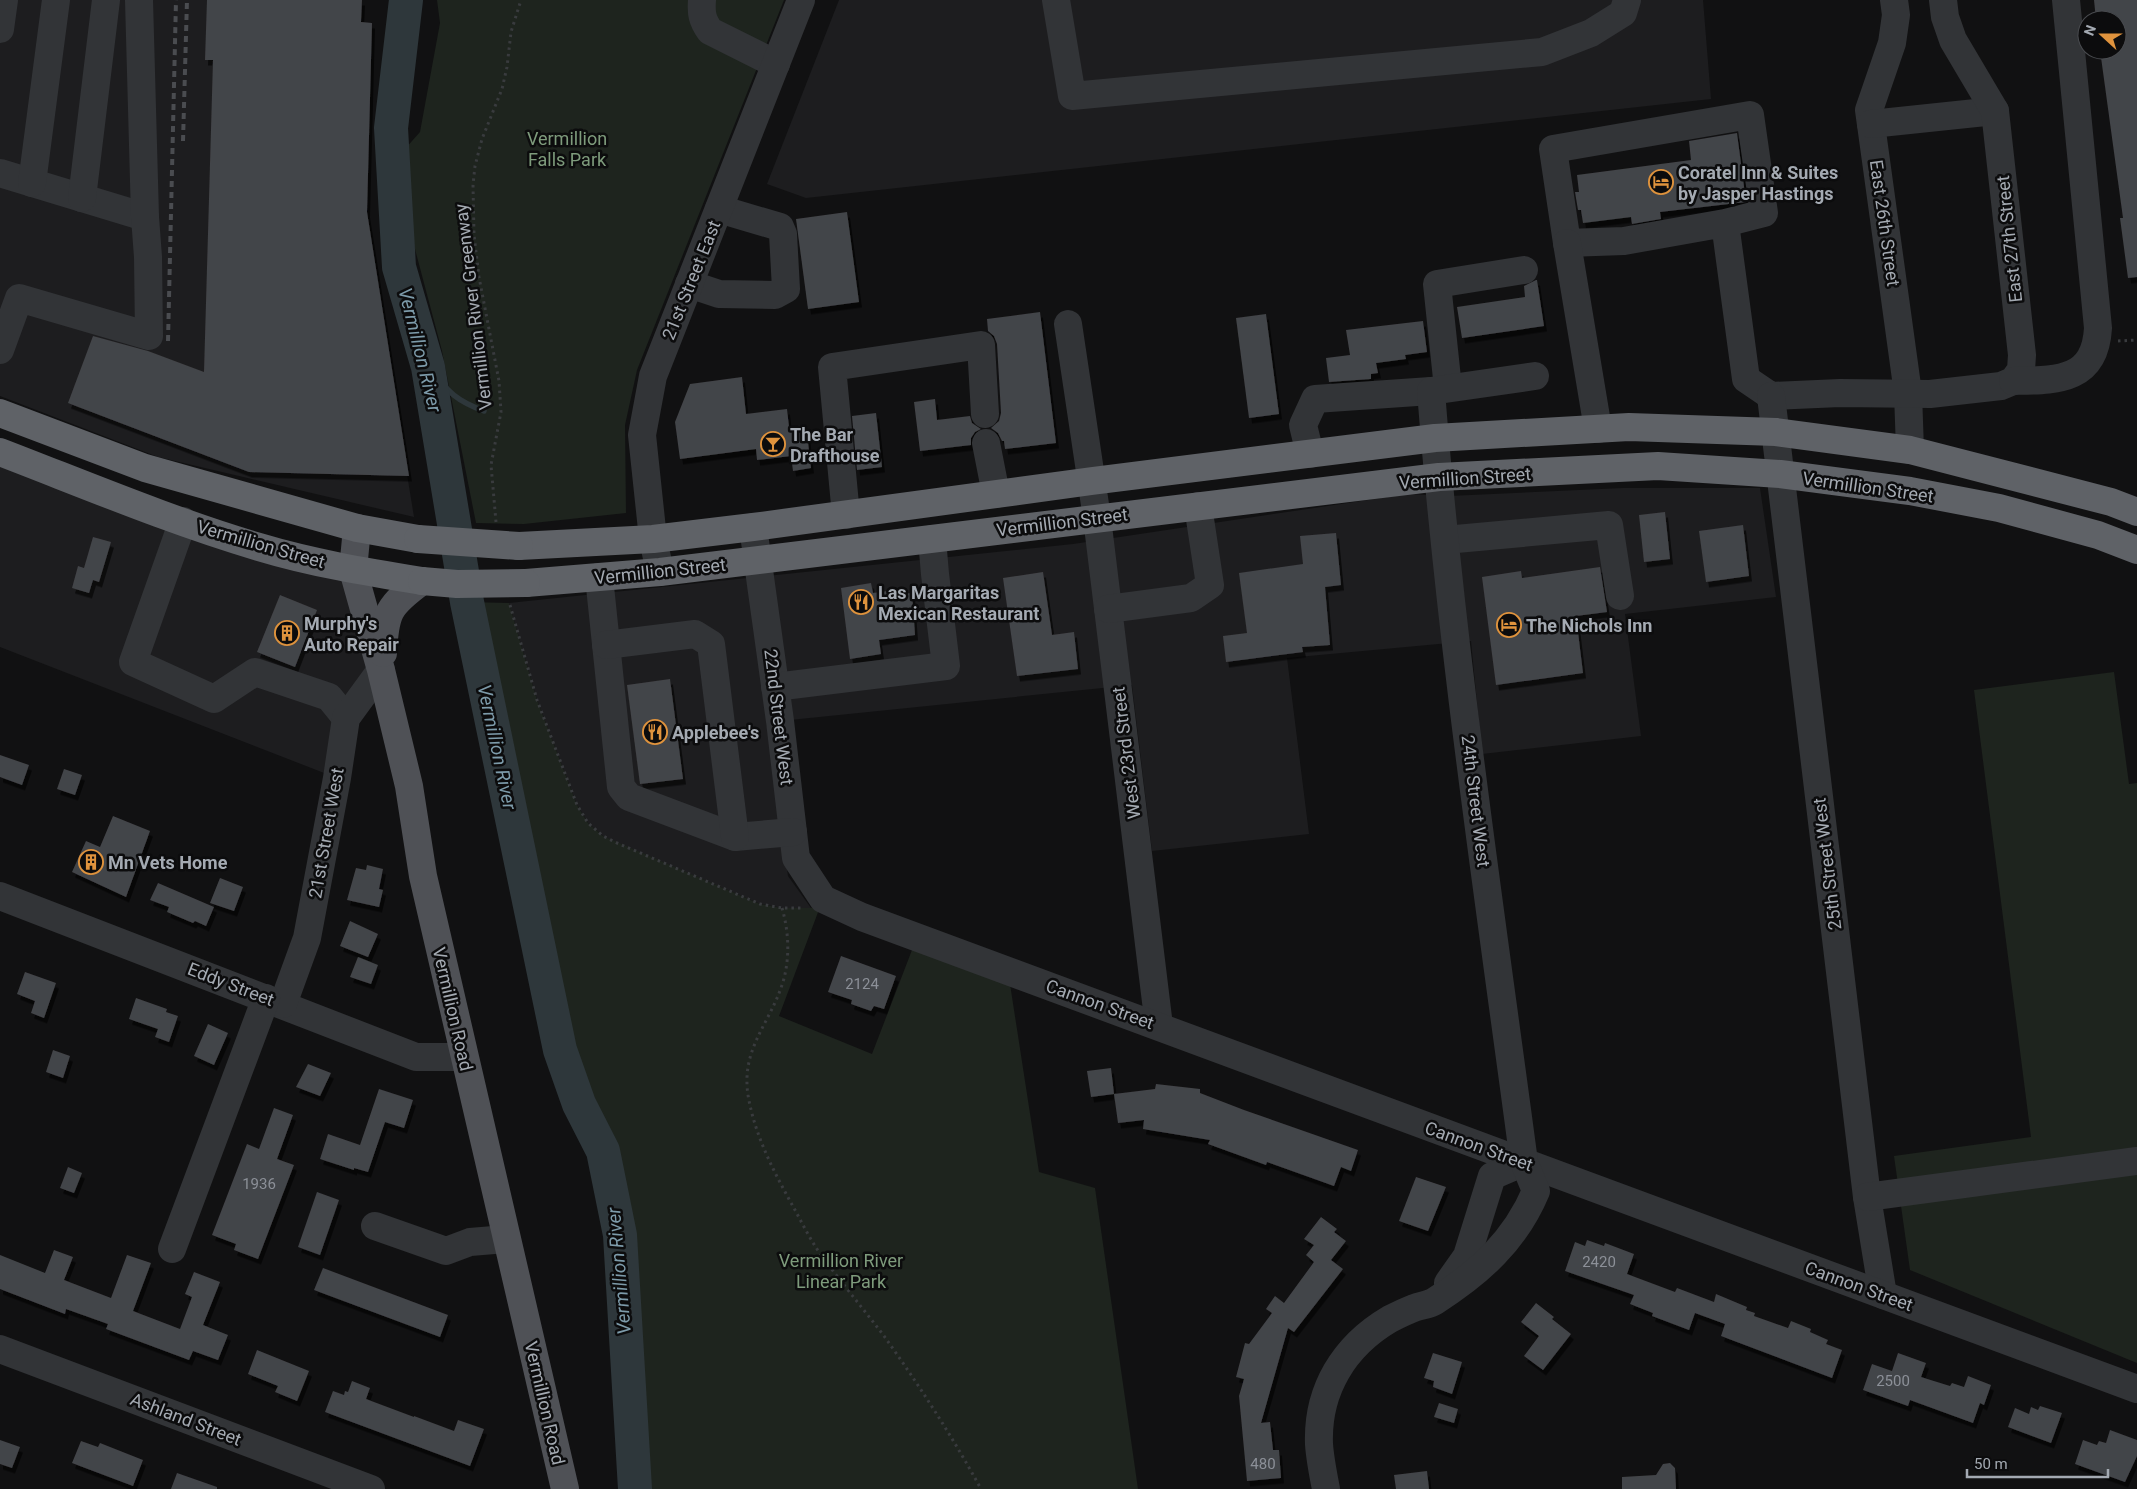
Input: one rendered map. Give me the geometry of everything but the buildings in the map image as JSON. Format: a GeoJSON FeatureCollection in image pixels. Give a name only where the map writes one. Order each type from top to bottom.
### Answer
{"type":"FeatureCollection","features":[{"type":"Feature","properties":{"kind":"highway","name":"Vermillion Street"},"geometry":{"type":"LineString","coordinates":[[0,413],[145,468],[356,528],[418,539],[519,546],[652,539],[1435,438],[1630,427],[1776,432],[1910,450],[2110,502],[2137,512]]}},
{"type":"Feature","properties":{"kind":"highway","name":"Vermillion Street"},"geometry":{"type":"LineString","coordinates":[[0,452],[183,522],[260,547],[353,570],[517,593],[598,577],[660,572],[1439,477],[1658,466],[1780,474],[1910,491],[1999,508],[2098,535],[2137,550]]}},
{"type":"Feature","properties":{"kind":"highway"},"geometry":{"type":"LineString","coordinates":[[2110,502],[2137,506]]}},
{"type":"Feature","properties":{"kind":"main road","name":"Vermillion Road"},"geometry":{"type":"LineString","coordinates":[[356,528],[353,570],[381,670],[409,786],[423,876],[565,1489]]}},
{"type":"Feature","properties":{"kind":"main road"},"geometry":{"type":"LineString","coordinates":[[381,670],[386,618],[397,601],[422,581]]}},
{"type":"Feature","properties":{"kind":"street"},"geometry":{"type":"LineString","coordinates":[[0,29],[4,0]]}},
{"type":"Feature","properties":{"kind":"street"},"geometry":{"type":"LineString","coordinates":[[32,183],[56,0]]}},
{"type":"Feature","properties":{"kind":"street"},"geometry":{"type":"LineString","coordinates":[[82,198],[106,0]]}},
{"type":"Feature","properties":{"kind":"street"},"geometry":{"type":"LineString","coordinates":[[0,350],[10,295],[149,336],[139,0]]}},
{"type":"Feature","properties":{"kind":"street"},"geometry":{"type":"LineString","coordinates":[[702,0],[701,11],[704,22],[710,30],[776,64]]}},
{"type":"Feature","properties":{"kind":"street","name":"21st Street East"},"geometry":{"type":"LineString","coordinates":[[660,572],[652,539],[642,435],[653,376],[801,0]]}},
{"type":"Feature","properties":{"kind":"street"},"geometry":{"type":"LineString","coordinates":[[1056,0],[1072,96],[1542,52],[1591,33],[1623,12],[1628,0]]}},
{"type":"Feature","properties":{"kind":"street","name":"East 26th Street"},"geometry":{"type":"LineString","coordinates":[[1894,0],[1896,15],[1892,44],[1869,110],[1908,393],[1910,450]]}},
{"type":"Feature","properties":{"kind":"street","name":"East 27th Street"},"geometry":{"type":"LineString","coordinates":[[1943,0],[1945,17],[1953,40],[1995,111],[2022,355],[2020,370],[2013,381]]}},
{"type":"Feature","properties":{"kind":"street"},"geometry":{"type":"LineString","coordinates":[[1725,224],[1746,379],[1771,396],[1930,394],[2001,386],[2013,381],[2036,381],[2073,375],[2084,368],[2092,357],[2097,343],[2098,328],[2066,0]]}},
{"type":"Feature","properties":{"kind":"street"},"geometry":{"type":"LineString","coordinates":[[1871,124],[1995,111]]}},
{"type":"Feature","properties":{"kind":"street"},"geometry":{"type":"LineString","coordinates":[[1567,243],[1624,241],[1725,224],[1764,213],[1750,114],[1553,149],[1567,243],[1598,429]]}},
{"type":"Feature","properties":{"kind":"street"},"geometry":{"type":"LineString","coordinates":[[0,173],[145,216]]}},
{"type":"Feature","properties":{"kind":"street"},"geometry":{"type":"LineString","coordinates":[[689,284],[719,294],[776,294],[786,289],[783,234],[780,227],[719,209]]}},
{"type":"Feature","properties":{"kind":"street","name":"24th Street West"},"geometry":{"type":"LineString","coordinates":[[1326,1489],[1319,1443],[1323,1407],[1332,1378],[1350,1351],[1372,1331],[1391,1319],[1414,1308],[1434,1302],[1485,1263],[1510,1239],[1527,1214],[1536,1191],[1524,1162],[1455,641],[1435,438],[1439,390],[1437,284],[1524,270]]}},
{"type":"Feature","properties":{"kind":"street","name":"West 23rd Street"},"geometry":{"type":"LineString","coordinates":[[1068,324],[1097,518],[1159,1026]]}},
{"type":"Feature","properties":{"kind":"street"},"geometry":{"type":"LineString","coordinates":[[846,515],[832,367],[981,345],[985,414]]}},
{"type":"Feature","properties":{"kind":"street"},"geometry":{"type":"LineString","coordinates":[[1310,454],[1303,425],[1315,399],[1439,390],[1535,376]]}},
{"type":"Feature","properties":{"kind":"street","name":"25th Street West"},"geometry":{"type":"LineString","coordinates":[[1771,396],[1867,1197],[1883,1295]]}},
{"type":"Feature","properties":{"kind":"street"},"geometry":{"type":"LineString","coordinates":[[986,443],[996,494]]}},
{"type":"Feature","properties":{"kind":"street"},"geometry":{"type":"LineString","coordinates":[[1108,609],[1191,598],[1210,585],[1198,506]]}},
{"type":"Feature","properties":{"kind":"street"},"geometry":{"type":"LineString","coordinates":[[183,522],[133,662],[214,699],[255,672],[329,697],[346,718]]}},
{"type":"Feature","properties":{"kind":"street"},"geometry":{"type":"LineString","coordinates":[[1445,540],[1609,525],[1620,596]]}},
{"type":"Feature","properties":{"kind":"street","name":"22nd Street West"},"geometry":{"type":"LineString","coordinates":[[752,527],[775,687],[796,858],[822,899]]}},
{"type":"Feature","properties":{"kind":"street"},"geometry":{"type":"LineString","coordinates":[[775,687],[946,666],[932,538]]}},
{"type":"Feature","properties":{"kind":"street"},"geometry":{"type":"LineString","coordinates":[[598,577],[621,787],[629,796],[735,837],[793,832]]}},
{"type":"Feature","properties":{"kind":"street"},"geometry":{"type":"LineString","coordinates":[[606,645],[695,634],[711,644],[735,837]]}},
{"type":"Feature","properties":{"kind":"street","name":"21st Street West"},"geometry":{"type":"LineString","coordinates":[[172,1249],[274,1001],[306,938],[337,778],[346,718],[381,670]]}},
{"type":"Feature","properties":{"kind":"street","name":"Eddy Street"},"geometry":{"type":"LineString","coordinates":[[0,896],[416,1057],[464,1056]]}},
{"type":"Feature","properties":{"kind":"street","name":"Cannon Street"},"geometry":{"type":"LineString","coordinates":[[822,899],[862,917],[2137,1389]]}},
{"type":"Feature","properties":{"kind":"street"},"geometry":{"type":"LineString","coordinates":[[1867,1197],[2137,1161]]}},
{"type":"Feature","properties":{"kind":"street"},"geometry":{"type":"LineString","coordinates":[[1434,1302],[1467,1256],[1492,1176],[1524,1162]]}},
{"type":"Feature","properties":{"kind":"street"},"geometry":{"type":"LineString","coordinates":[[374,1226],[446,1251],[470,1242],[506,1239]]}},
{"type":"Feature","properties":{"kind":"street","name":"Ashland Street"},"geometry":{"type":"LineString","coordinates":[[0,1348],[371,1489]]}},
{"type":"Feature","properties":{"kind":"path","name":"Vermillion River Greenway"},"geometry":{"type":"LineString","coordinates":[[496,525],[491,465],[501,412],[499,381],[474,235],[473,185],[482,139],[502,89],[507,67],[511,32],[521,0]]}},
{"type":"Feature","properties":{"kind":"path"},"geometry":{"type":"LineString","coordinates":[[517,593],[537,700],[577,806],[588,823],[604,836],[733,894],[760,904],[782,908],[787,925],[787,962],[782,983],[750,1054],[747,1072],[751,1115],[760,1140],[786,1194],[817,1249],[884,1337],[951,1434],[981,1489]]}},
{"type":"Feature","properties":{"kind":"shaded area"},"geometry":{"type":"Polygon","coordinates":[[[0,0],[360,0],[360,22],[372,23],[365,217],[414,517],[158,457],[0,396],[0,0]]]}},
{"type":"Feature","properties":{"kind":"shaded area"},"geometry":{"type":"Polygon","coordinates":[[[839,0],[1703,0],[1711,99],[806,198],[767,184],[839,0]]]}},
{"type":"Feature","properties":{"kind":"shaded area"},"geometry":{"type":"Polygon","coordinates":[[[0,452],[353,570],[381,670],[346,718],[337,778],[0,647],[0,452]]]}},
{"type":"Feature","properties":{"kind":"shaded area"},"geometry":{"type":"Polygon","coordinates":[[[1623,488],[1760,488],[1776,597],[1625,614],[1641,736],[1482,754],[1471,641],[1287,658],[1309,834],[1152,851],[1132,685],[780,721],[766,720],[788,876],[811,908],[782,908],[760,904],[617,843],[603,836],[588,823],[577,805],[537,700],[509,603],[1073,544],[1408,494],[1449,496],[1623,488]]]}},
{"type":"Feature","properties":{"kind":"green space","name":"Vermillion Falls Park"},"geometry":{"type":"Polygon","coordinates":[[[437,0],[784,0],[637,370],[625,425],[626,513],[524,524],[476,523],[442,351],[411,234],[404,150],[420,132],[440,23],[437,0]]]}},
{"type":"Feature","properties":{"kind":"green space","name":"Vermillion River Linear Park"},"geometry":{"type":"Polygon","coordinates":[[[467,602],[509,603],[537,700],[577,805],[588,823],[603,836],[760,904],[782,908],[811,908],[823,899],[779,1016],[872,1054],[917,937],[1008,971],[1039,1172],[1095,1188],[1138,1489],[635,1489],[620,1235],[603,1151],[579,1104],[560,1050],[467,602]]]}},
{"type":"Feature","properties":{"kind":"green space"},"geometry":{"type":"Polygon","coordinates":[[[2114,672],[2129,784],[2137,783],[2137,1363],[1910,1270],[1894,1156],[2031,1137],[1974,690],[2114,672]]]}},
{"type":"Feature","properties":{"kind":"waterway","name":"Vermillion River"},"geometry":{"type":"LineString","coordinates":[[406,0],[391,128],[399,267],[428,367],[467,602],[560,1050],[579,1104],[603,1151],[620,1235],[635,1489]]}},
{"type":"Feature","properties":{"kind":"waterway"},"geometry":{"type":"LineString","coordinates":[[428,367],[458,399],[484,411]]}},
{"type":"Feature","properties":{"kind":"railway"},"geometry":{"type":"LineString","coordinates":[[168,341],[176,0]]}},
{"type":"Feature","properties":{"kind":"railway"},"geometry":{"type":"LineString","coordinates":[[183,141],[187,0]]}},
{"type":"Feature","properties":{"kind":"place","name":"Coratel Inn & Suites by Jasper Hastings"},"geometry":{"type":"Point","coordinates":[1661,182]}},
{"type":"Feature","properties":{"kind":"place","name":"The Bar Drafthouse"},"geometry":{"type":"Point","coordinates":[773,444]}},
{"type":"Feature","properties":{"kind":"place","name":"Las Margaritas Mexican Restaurant"},"geometry":{"type":"Point","coordinates":[861,602]}},
{"type":"Feature","properties":{"kind":"place","name":"The Nichols Inn"},"geometry":{"type":"Point","coordinates":[1509,625]}},
{"type":"Feature","properties":{"kind":"place","name":"Murphy's Auto Repair"},"geometry":{"type":"Point","coordinates":[287,633]}},
{"type":"Feature","properties":{"kind":"place","name":"Applebee's"},"geometry":{"type":"Point","coordinates":[655,732]}},
{"type":"Feature","properties":{"kind":"place","name":"Mn Vets Home"},"geometry":{"type":"Point","coordinates":[91,862]}}]}
